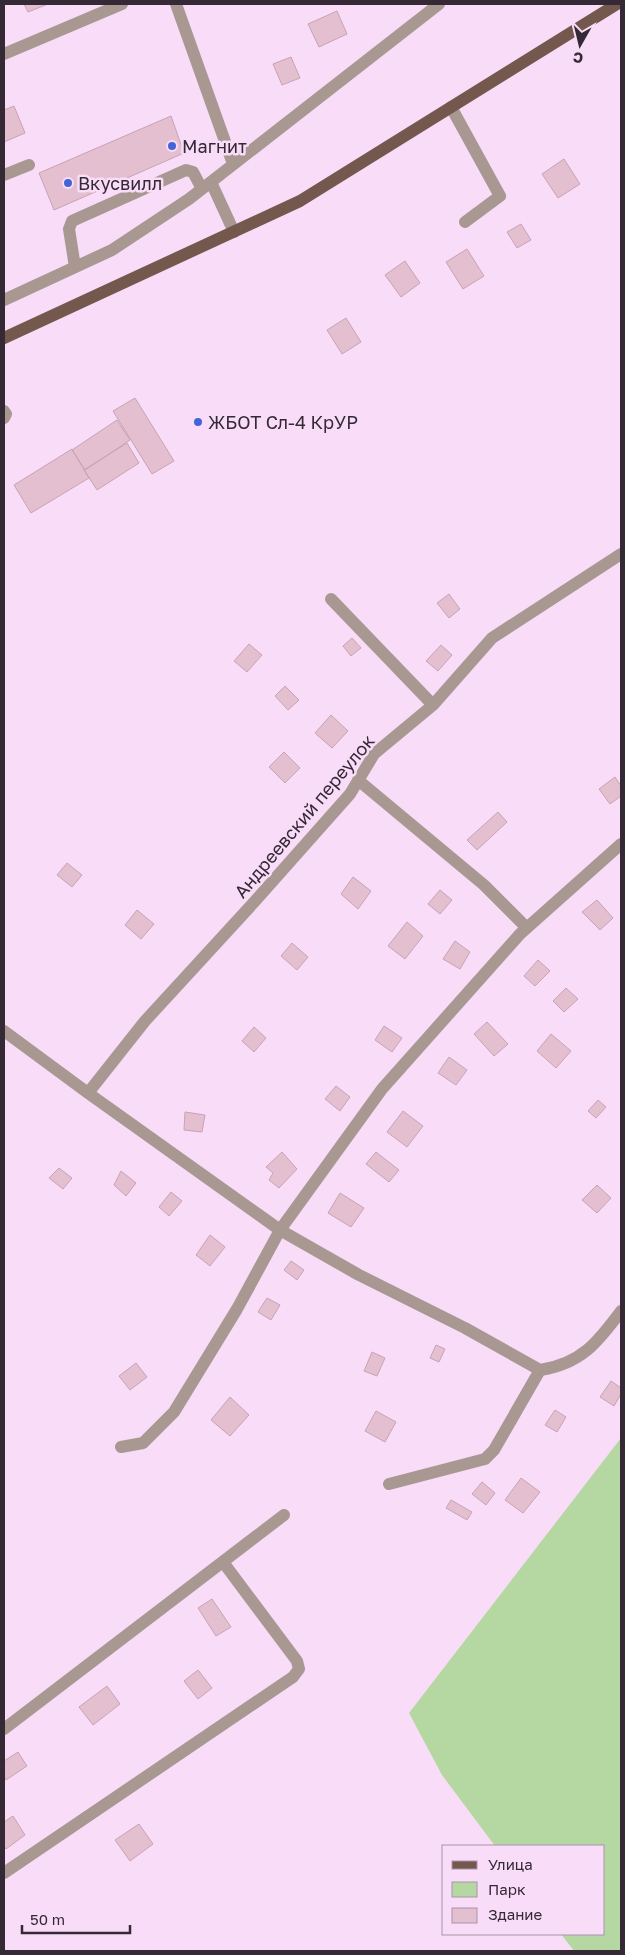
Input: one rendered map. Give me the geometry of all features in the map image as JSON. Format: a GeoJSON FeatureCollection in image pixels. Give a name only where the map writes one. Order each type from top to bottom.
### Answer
{"type":"FeatureCollection","features":[{"type":"Feature","properties":{"kind":"main road"},"geometry":{"type":"LineString","coordinates":[[4,338],[300,200],[618,4]]}},
{"type":"Feature","properties":{"kind":"street"},"geometry":{"type":"LineString","coordinates":[[4,54],[122,4]]}},
{"type":"Feature","properties":{"kind":"street"},"geometry":{"type":"LineString","coordinates":[[176,4],[233,164]]}},
{"type":"Feature","properties":{"kind":"street"},"geometry":{"type":"LineString","coordinates":[[4,300],[112,250],[206,185],[439,4]]}},
{"type":"Feature","properties":{"kind":"street"},"geometry":{"type":"LineString","coordinates":[[451,107],[500,196],[465,222]]}},
{"type":"Feature","properties":{"kind":"street"},"geometry":{"type":"LineString","coordinates":[[4,176],[29,165]]}},
{"type":"Feature","properties":{"kind":"street"},"geometry":{"type":"LineString","coordinates":[[75,267],[69,229],[72,221],[186,170],[194,172],[206,185],[234,232]]}},
{"type":"Feature","properties":{"kind":"street"},"geometry":{"type":"LineString","coordinates":[[4,411],[6,414],[4,418]]}},
{"type":"Feature","properties":{"kind":"street","name":"Андреевский переулок"},"geometry":{"type":"LineString","coordinates":[[88,1093],[145,1021],[350,794],[374,754],[433,705],[492,638],[621,554]]}},
{"type":"Feature","properties":{"kind":"street"},"geometry":{"type":"LineString","coordinates":[[331,599],[433,705]]}},
{"type":"Feature","properties":{"kind":"street"},"geometry":{"type":"LineString","coordinates":[[358,780],[484,885],[527,928]]}},
{"type":"Feature","properties":{"kind":"street"},"geometry":{"type":"LineString","coordinates":[[121,1447],[143,1443],[174,1412],[237,1309],[280,1230],[382,1089],[527,928],[621,844]]}},
{"type":"Feature","properties":{"kind":"street"},"geometry":{"type":"LineString","coordinates":[[4,1030],[88,1093],[280,1230],[359,1275],[465,1328],[540,1370],[552,1368],[575,1359],[599,1341],[621,1311]]}},
{"type":"Feature","properties":{"kind":"street"},"geometry":{"type":"LineString","coordinates":[[389,1484],[485,1459],[494,1450],[540,1370]]}},
{"type":"Feature","properties":{"kind":"street"},"geometry":{"type":"LineString","coordinates":[[4,1729],[284,1516]]}},
{"type":"Feature","properties":{"kind":"street"},"geometry":{"type":"LineString","coordinates":[[4,1873],[293,1677],[299,1669],[297,1661],[223,1562]]}},
{"type":"Feature","properties":{"kind":"green space"},"geometry":{"type":"Polygon","coordinates":[[[621,1438],[621,1951],[574,1951],[562,1935],[605,1935],[605,1845],[494,1845],[442,1775],[409,1713],[621,1438]]]}},
{"type":"Feature","properties":{"kind":"building"},"geometry":{"type":"Polygon","coordinates":[[[24,4],[48,4],[28,12],[24,4]]]}},
{"type":"Feature","properties":{"kind":"building"},"geometry":{"type":"Polygon","coordinates":[[[337,11],[347,34],[319,47],[308,24],[337,11]]]}},
{"type":"Feature","properties":{"kind":"building"},"geometry":{"type":"Polygon","coordinates":[[[291,57],[300,78],[282,85],[273,64],[291,57]]]}},
{"type":"Feature","properties":{"kind":"building"},"geometry":{"type":"Polygon","coordinates":[[[14,106],[25,133],[4,142],[4,110],[14,106]]]}},
{"type":"Feature","properties":{"kind":"building"},"geometry":{"type":"Polygon","coordinates":[[[171,116],[184,153],[54,210],[39,173],[171,116]]]}},
{"type":"Feature","properties":{"kind":"building"},"geometry":{"type":"Polygon","coordinates":[[[564,159],[580,184],[558,198],[542,174],[564,159]]]}},
{"type":"Feature","properties":{"kind":"building"},"geometry":{"type":"Polygon","coordinates":[[[521,224],[531,240],[517,248],[507,232],[521,224]]]}},
{"type":"Feature","properties":{"kind":"building"},"geometry":{"type":"Polygon","coordinates":[[[467,249],[484,276],[463,289],[446,262],[467,249]]]}},
{"type":"Feature","properties":{"kind":"building"},"geometry":{"type":"Polygon","coordinates":[[[405,261],[420,283],[401,297],[385,275],[405,261]]]}},
{"type":"Feature","properties":{"kind":"building"},"geometry":{"type":"Polygon","coordinates":[[[346,318],[361,342],[342,354],[327,330],[346,318]]]}},
{"type":"Feature","properties":{"kind":"building"},"geometry":{"type":"Polygon","coordinates":[[[135,398],[174,461],[152,474],[113,411],[135,398]]]}},
{"type":"Feature","properties":{"kind":"building"},"geometry":{"type":"Polygon","coordinates":[[[117,420],[130,440],[85,470],[72,450],[117,420]]]}},
{"type":"Feature","properties":{"kind":"building"},"geometry":{"type":"Polygon","coordinates":[[[127,443],[139,463],[97,490],[84,470],[127,443]]]}},
{"type":"Feature","properties":{"kind":"building"},"geometry":{"type":"Polygon","coordinates":[[[72,449],[89,478],[31,513],[14,485],[72,449]]]}},
{"type":"Feature","properties":{"kind":"building"},"geometry":{"type":"Polygon","coordinates":[[[449,594],[460,609],[449,618],[437,603],[449,594]]]}},
{"type":"Feature","properties":{"kind":"building"},"geometry":{"type":"Polygon","coordinates":[[[352,638],[361,648],[351,656],[343,646],[352,638]]]}},
{"type":"Feature","properties":{"kind":"building"},"geometry":{"type":"Polygon","coordinates":[[[249,644],[262,655],[247,672],[234,661],[249,644]]]}},
{"type":"Feature","properties":{"kind":"building"},"geometry":{"type":"Polygon","coordinates":[[[441,645],[452,655],[438,671],[426,661],[441,645]]]}},
{"type":"Feature","properties":{"kind":"building"},"geometry":{"type":"Polygon","coordinates":[[[285,686],[299,700],[288,710],[275,696],[285,686]]]}},
{"type":"Feature","properties":{"kind":"building"},"geometry":{"type":"Polygon","coordinates":[[[331,715],[348,731],[332,748],[315,733],[331,715]]]}},
{"type":"Feature","properties":{"kind":"building"},"geometry":{"type":"Polygon","coordinates":[[[284,752],[300,768],[285,783],[269,767],[284,752]]]}},
{"type":"Feature","properties":{"kind":"building"},"geometry":{"type":"Polygon","coordinates":[[[615,777],[621,786],[621,796],[610,804],[599,789],[615,777]]]}},
{"type":"Feature","properties":{"kind":"building"},"geometry":{"type":"Polygon","coordinates":[[[498,812],[507,822],[477,850],[467,840],[498,812]]]}},
{"type":"Feature","properties":{"kind":"building"},"geometry":{"type":"Polygon","coordinates":[[[67,863],[82,875],[72,887],[57,875],[67,863]]]}},
{"type":"Feature","properties":{"kind":"building"},"geometry":{"type":"Polygon","coordinates":[[[353,877],[371,891],[358,909],[341,894],[353,877]]]}},
{"type":"Feature","properties":{"kind":"building"},"geometry":{"type":"Polygon","coordinates":[[[440,890],[452,900],[440,914],[428,904],[440,890]]]}},
{"type":"Feature","properties":{"kind":"building"},"geometry":{"type":"Polygon","coordinates":[[[597,900],[613,918],[600,930],[582,912],[597,900]]]}},
{"type":"Feature","properties":{"kind":"building"},"geometry":{"type":"Polygon","coordinates":[[[137,910],[154,924],[141,939],[125,925],[137,910]]]}},
{"type":"Feature","properties":{"kind":"building"},"geometry":{"type":"Polygon","coordinates":[[[407,922],[423,936],[405,959],[388,946],[407,922]]]}},
{"type":"Feature","properties":{"kind":"building"},"geometry":{"type":"Polygon","coordinates":[[[455,941],[470,952],[460,969],[443,959],[455,941]]]}},
{"type":"Feature","properties":{"kind":"building"},"geometry":{"type":"Polygon","coordinates":[[[292,943],[308,957],[297,970],[281,956],[292,943]]]}},
{"type":"Feature","properties":{"kind":"building"},"geometry":{"type":"Polygon","coordinates":[[[538,960],[550,971],[535,986],[524,976],[538,960]]]}},
{"type":"Feature","properties":{"kind":"building"},"geometry":{"type":"Polygon","coordinates":[[[566,988],[578,999],[564,1012],[553,1001],[566,988]]]}},
{"type":"Feature","properties":{"kind":"building"},"geometry":{"type":"Polygon","coordinates":[[[487,1022],[508,1044],[494,1056],[474,1034],[487,1022]]]}},
{"type":"Feature","properties":{"kind":"building"},"geometry":{"type":"Polygon","coordinates":[[[384,1026],[402,1038],[392,1052],[375,1040],[384,1026]]]}},
{"type":"Feature","properties":{"kind":"building"},"geometry":{"type":"Polygon","coordinates":[[[254,1027],[266,1038],[254,1052],[242,1041],[254,1027]]]}},
{"type":"Feature","properties":{"kind":"building"},"geometry":{"type":"Polygon","coordinates":[[[551,1034],[571,1051],[556,1068],[537,1051],[551,1034]]]}},
{"type":"Feature","properties":{"kind":"building"},"geometry":{"type":"Polygon","coordinates":[[[449,1057],[467,1070],[456,1085],[438,1073],[449,1057]]]}},
{"type":"Feature","properties":{"kind":"building"},"geometry":{"type":"Polygon","coordinates":[[[336,1086],[350,1097],[340,1111],[325,1099],[336,1086]]]}},
{"type":"Feature","properties":{"kind":"building"},"geometry":{"type":"Polygon","coordinates":[[[598,1100],[606,1107],[596,1118],[588,1111],[598,1100]]]}},
{"type":"Feature","properties":{"kind":"building"},"geometry":{"type":"Polygon","coordinates":[[[403,1111],[423,1126],[407,1147],[387,1132],[403,1111]]]}},
{"type":"Feature","properties":{"kind":"building"},"geometry":{"type":"Polygon","coordinates":[[[185,1112],[205,1115],[202,1132],[184,1130],[185,1112]]]}},
{"type":"Feature","properties":{"kind":"building"},"geometry":{"type":"Polygon","coordinates":[[[282,1152],[297,1169],[279,1188],[269,1180],[273,1173],[266,1167],[282,1152]]]}},
{"type":"Feature","properties":{"kind":"building"},"geometry":{"type":"Polygon","coordinates":[[[376,1152],[399,1170],[389,1182],[366,1164],[376,1152]]]}},
{"type":"Feature","properties":{"kind":"building"},"geometry":{"type":"Polygon","coordinates":[[[59,1168],[72,1178],[63,1189],[49,1178],[59,1168]]]}},
{"type":"Feature","properties":{"kind":"building"},"geometry":{"type":"Polygon","coordinates":[[[121,1171],[136,1183],[126,1196],[114,1185],[121,1171]]]}},
{"type":"Feature","properties":{"kind":"building"},"geometry":{"type":"Polygon","coordinates":[[[597,1185],[611,1198],[597,1213],[582,1200],[597,1185]]]}},
{"type":"Feature","properties":{"kind":"building"},"geometry":{"type":"Polygon","coordinates":[[[171,1192],[182,1201],[169,1216],[159,1207],[171,1192]]]}},
{"type":"Feature","properties":{"kind":"building"},"geometry":{"type":"Polygon","coordinates":[[[340,1193],[364,1208],[351,1227],[328,1213],[340,1193]]]}},
{"type":"Feature","properties":{"kind":"building"},"geometry":{"type":"Polygon","coordinates":[[[210,1235],[225,1247],[210,1266],[196,1255],[210,1235]]]}},
{"type":"Feature","properties":{"kind":"building"},"geometry":{"type":"Polygon","coordinates":[[[291,1261],[304,1270],[297,1280],[284,1270],[291,1261]]]}},
{"type":"Feature","properties":{"kind":"building"},"geometry":{"type":"Polygon","coordinates":[[[267,1298],[280,1305],[271,1320],[258,1312],[267,1298]]]}},
{"type":"Feature","properties":{"kind":"building"},"geometry":{"type":"Polygon","coordinates":[[[436,1345],[445,1349],[439,1362],[430,1358],[436,1345]]]}},
{"type":"Feature","properties":{"kind":"building"},"geometry":{"type":"Polygon","coordinates":[[[372,1352],[385,1358],[377,1376],[364,1371],[372,1352]]]}},
{"type":"Feature","properties":{"kind":"building"},"geometry":{"type":"Polygon","coordinates":[[[136,1363],[147,1377],[130,1390],[119,1376],[136,1363]]]}},
{"type":"Feature","properties":{"kind":"building"},"geometry":{"type":"Polygon","coordinates":[[[611,1381],[621,1388],[621,1394],[614,1406],[600,1397],[611,1381]]]}},
{"type":"Feature","properties":{"kind":"building"},"geometry":{"type":"Polygon","coordinates":[[[230,1397],[249,1415],[230,1436],[211,1420],[230,1397]]]}},
{"type":"Feature","properties":{"kind":"building"},"geometry":{"type":"Polygon","coordinates":[[[555,1410],[566,1417],[557,1432],[545,1425],[555,1410]]]}},
{"type":"Feature","properties":{"kind":"building"},"geometry":{"type":"Polygon","coordinates":[[[376,1411],[396,1422],[385,1442],[365,1431],[376,1411]]]}},
{"type":"Feature","properties":{"kind":"building"},"geometry":{"type":"Polygon","coordinates":[[[521,1478],[540,1492],[523,1513],[505,1500],[521,1478]]]}},
{"type":"Feature","properties":{"kind":"building"},"geometry":{"type":"Polygon","coordinates":[[[482,1482],[495,1493],[486,1505],[472,1494],[482,1482]]]}},
{"type":"Feature","properties":{"kind":"building"},"geometry":{"type":"Polygon","coordinates":[[[451,1500],[472,1512],[467,1520],[446,1508],[451,1500]]]}},
{"type":"Feature","properties":{"kind":"building"},"geometry":{"type":"Polygon","coordinates":[[[212,1599],[231,1627],[216,1636],[198,1608],[212,1599]]]}},
{"type":"Feature","properties":{"kind":"building"},"geometry":{"type":"Polygon","coordinates":[[[198,1670],[212,1688],[198,1699],[184,1681],[198,1670]]]}},
{"type":"Feature","properties":{"kind":"building"},"geometry":{"type":"Polygon","coordinates":[[[107,1686],[120,1704],[93,1725],[79,1707],[107,1686]]]}},
{"type":"Feature","properties":{"kind":"building"},"geometry":{"type":"Polygon","coordinates":[[[18,1752],[27,1766],[6,1780],[4,1776],[4,1761],[18,1752]]]}},
{"type":"Feature","properties":{"kind":"building"},"geometry":{"type":"Polygon","coordinates":[[[13,1816],[25,1835],[6,1849],[4,1846],[4,1822],[13,1816]]]}},
{"type":"Feature","properties":{"kind":"building"},"geometry":{"type":"Polygon","coordinates":[[[139,1824],[153,1844],[130,1861],[115,1840],[139,1824]]]}},
{"type":"Feature","properties":{"kind":"place","name":"Магнит"},"geometry":{"type":"Point","coordinates":[172,146]}},
{"type":"Feature","properties":{"kind":"place","name":"Вкусвилл"},"geometry":{"type":"Point","coordinates":[68,183]}},
{"type":"Feature","properties":{"kind":"place","name":"ЖБОТ Сл-4 КрУР"},"geometry":{"type":"Point","coordinates":[198,422]}}]}
